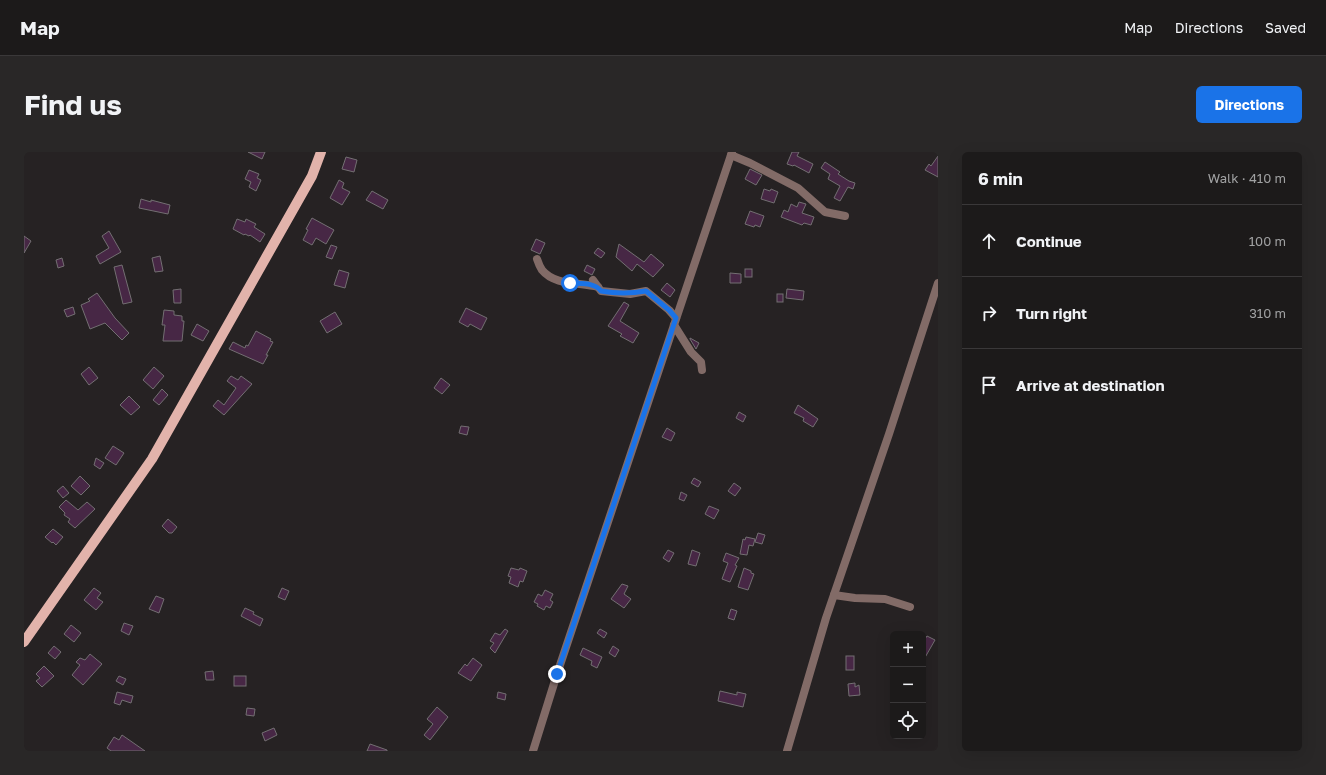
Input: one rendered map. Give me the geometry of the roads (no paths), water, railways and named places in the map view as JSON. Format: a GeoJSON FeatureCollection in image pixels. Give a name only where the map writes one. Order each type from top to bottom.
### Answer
{"type":"FeatureCollection","features":[{"type":"Feature","properties":{"kind":"main road"},"geometry":{"type":"LineString","coordinates":[[24,642],[152,459],[312,176],[321,152]]}},
{"type":"Feature","properties":{"kind":"street"},"geometry":{"type":"LineString","coordinates":[[532,751],[732,154],[798,188],[825,212],[845,216]]}},
{"type":"Feature","properties":{"kind":"street"},"geometry":{"type":"LineString","coordinates":[[537,259],[542,270],[551,277],[570,283],[595,283],[601,291],[612,293],[630,294],[646,291],[669,310],[691,352],[701,362],[702,370]]}},
{"type":"Feature","properties":{"kind":"street"},"geometry":{"type":"LineString","coordinates":[[787,751],[834,595],[936,300],[938,284]]}},
{"type":"Feature","properties":{"kind":"street"},"geometry":{"type":"LineString","coordinates":[[834,595],[885,600],[910,607]]}}]}
